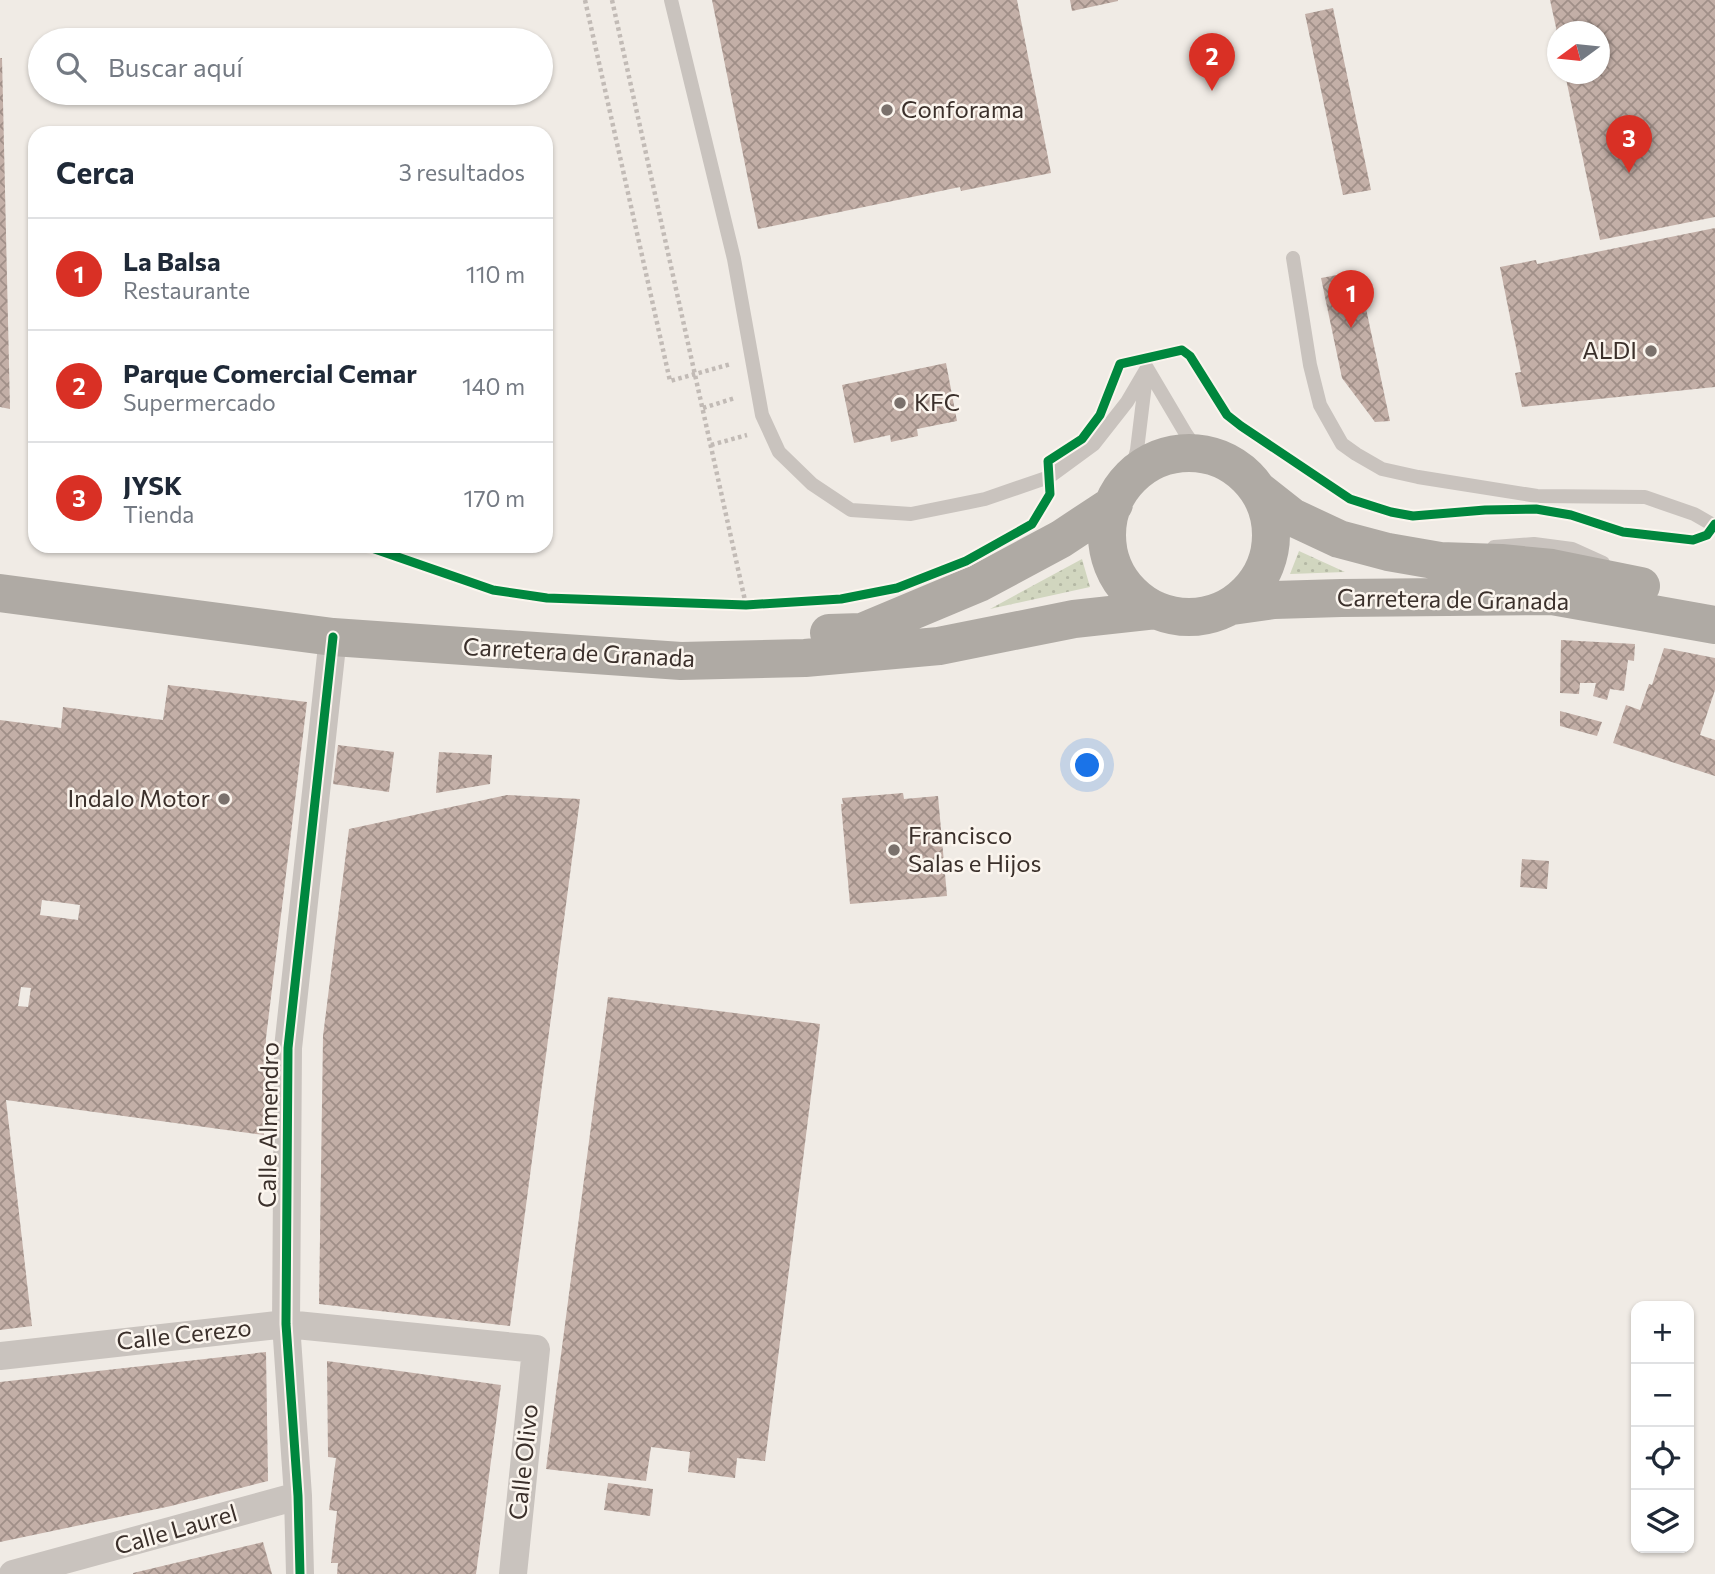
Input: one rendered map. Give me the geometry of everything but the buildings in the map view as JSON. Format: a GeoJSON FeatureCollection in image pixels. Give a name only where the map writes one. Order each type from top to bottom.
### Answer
{"type":"FeatureCollection","features":[{"type":"Feature","properties":{"kind":"highway"},"geometry":{"type":"LineString","coordinates":[[1182,453],[1218,458],[1247,477],[1259,491],[1271,532],[1269,554],[1261,574],[1249,592],[1232,606],[1195,617],[1175,616],[1156,610],[1135,596],[1119,577],[1110,554],[1108,528],[1121,492],[1148,464],[1182,453]]}},
{"type":"Feature","properties":{"kind":"highway","name":"Carretera de Granada"},"geometry":{"type":"LineString","coordinates":[[1259,491],[1292,517],[1339,539],[1388,552],[1440,561],[1552,568],[1715,602]]}},
{"type":"Feature","properties":{"kind":"highway","name":"Carretera de Granada"},"geometry":{"type":"LineString","coordinates":[[0,570],[326,610],[592,637],[711,639],[862,632],[979,583],[1061,539],[1121,492]]}},
{"type":"Feature","properties":{"kind":"highway","name":"Carretera de Granada"},"geometry":{"type":"LineString","coordinates":[[0,593],[333,637],[681,661],[805,658],[939,646],[1074,619],[1156,610]]}},
{"type":"Feature","properties":{"kind":"highway","name":"Carretera de Granada"},"geometry":{"type":"LineString","coordinates":[[1232,606],[1274,600],[1328,598],[1552,596],[1715,625]]}},
{"type":"Feature","properties":{"kind":"street","name":"Calle Almendro"},"geometry":{"type":"LineString","coordinates":[[300,1574],[298,1496],[286,1324],[288,1048],[333,637]]}},
{"type":"Feature","properties":{"kind":"street","name":"Calle Cerezo"},"geometry":{"type":"LineString","coordinates":[[0,1356],[286,1324],[536,1349]]}},
{"type":"Feature","properties":{"kind":"street","name":"Calle Olivo"},"geometry":{"type":"LineString","coordinates":[[513,1574],[536,1349]]}},
{"type":"Feature","properties":{"kind":"street","name":"Calle Laurel"},"geometry":{"type":"LineString","coordinates":[[13,1574],[68,1567],[298,1496]]}},
{"type":"Feature","properties":{"kind":"lane"},"geometry":{"type":"LineString","coordinates":[[671,0],[734,259],[762,415],[779,452],[812,484],[850,510],[911,514],[985,499],[1049,477],[1094,444],[1128,402],[1147,368]]}},
{"type":"Feature","properties":{"kind":"lane"},"geometry":{"type":"LineString","coordinates":[[1293,258],[1310,365],[1320,405],[1342,444],[1356,454],[1382,469],[1524,494],[1645,497],[1694,514],[1715,526]]}},
{"type":"Feature","properties":{"kind":"lane"},"geometry":{"type":"LineString","coordinates":[[1147,368],[1185,434],[1200,454]]}},
{"type":"Feature","properties":{"kind":"lane"},"geometry":{"type":"LineString","coordinates":[[1121,492],[1139,441],[1147,368]]}},
{"type":"Feature","properties":{"kind":"path"},"geometry":{"type":"LineString","coordinates":[[585,0],[670,381],[752,359]]}},
{"type":"Feature","properties":{"kind":"path"},"geometry":{"type":"LineString","coordinates":[[612,0],[746,606]]}},
{"type":"Feature","properties":{"kind":"path"},"geometry":{"type":"LineString","coordinates":[[703,408],[758,392]]}},
{"type":"Feature","properties":{"kind":"path"},"geometry":{"type":"LineString","coordinates":[[711,445],[769,429]]}},
{"type":"Feature","properties":{"kind":"path"},"geometry":{"type":"LineString","coordinates":[[733,605],[760,605]]}},
{"type":"Feature","properties":{"kind":"green space"},"geometry":{"type":"Polygon","coordinates":[[[1299,551],[1345,572],[1290,574],[1299,551]]]}},
{"type":"Feature","properties":{"kind":"green space"},"geometry":{"type":"Polygon","coordinates":[[[1082,559],[1090,587],[990,609],[1082,559]]]}},
{"type":"Feature","properties":{"kind":"cycle path"},"geometry":{"type":"LineString","coordinates":[[386,553],[493,590],[547,598],[746,605],[841,599],[897,588],[966,561],[1032,524],[1050,494],[1048,461],[1082,439],[1100,415],[1120,364],[1182,350],[1190,356],[1227,415],[1350,499],[1413,516],[1536,509],[1571,515],[1623,532],[1693,540],[1707,535],[1715,524]]}},
{"type":"Feature","properties":{"kind":"cycle path"},"geometry":{"type":"LineString","coordinates":[[300,1574],[298,1496],[286,1324],[288,1048],[333,637]]}},
{"type":"Feature","properties":{"kind":"place","name":"Parque Comercial Cemar"},"geometry":{"type":"Point","coordinates":[1212,91]}},
{"type":"Feature","properties":{"kind":"place","name":"Conforama"},"geometry":{"type":"Point","coordinates":[887,110]}},
{"type":"Feature","properties":{"kind":"place","name":"JYSK"},"geometry":{"type":"Point","coordinates":[1629,173]}},
{"type":"Feature","properties":{"kind":"place","name":"La Balsa"},"geometry":{"type":"Point","coordinates":[1351,328]}},
{"type":"Feature","properties":{"kind":"place","name":"ALDI"},"geometry":{"type":"Point","coordinates":[1651,351]}},
{"type":"Feature","properties":{"kind":"place","name":"KFC"},"geometry":{"type":"Point","coordinates":[900,403]}},
{"type":"Feature","properties":{"kind":"place","name":"Indalo Motor"},"geometry":{"type":"Point","coordinates":[224,799]}},
{"type":"Feature","properties":{"kind":"place","name":"Francisco Salas e Hijos"},"geometry":{"type":"Point","coordinates":[894,850]}}]}
